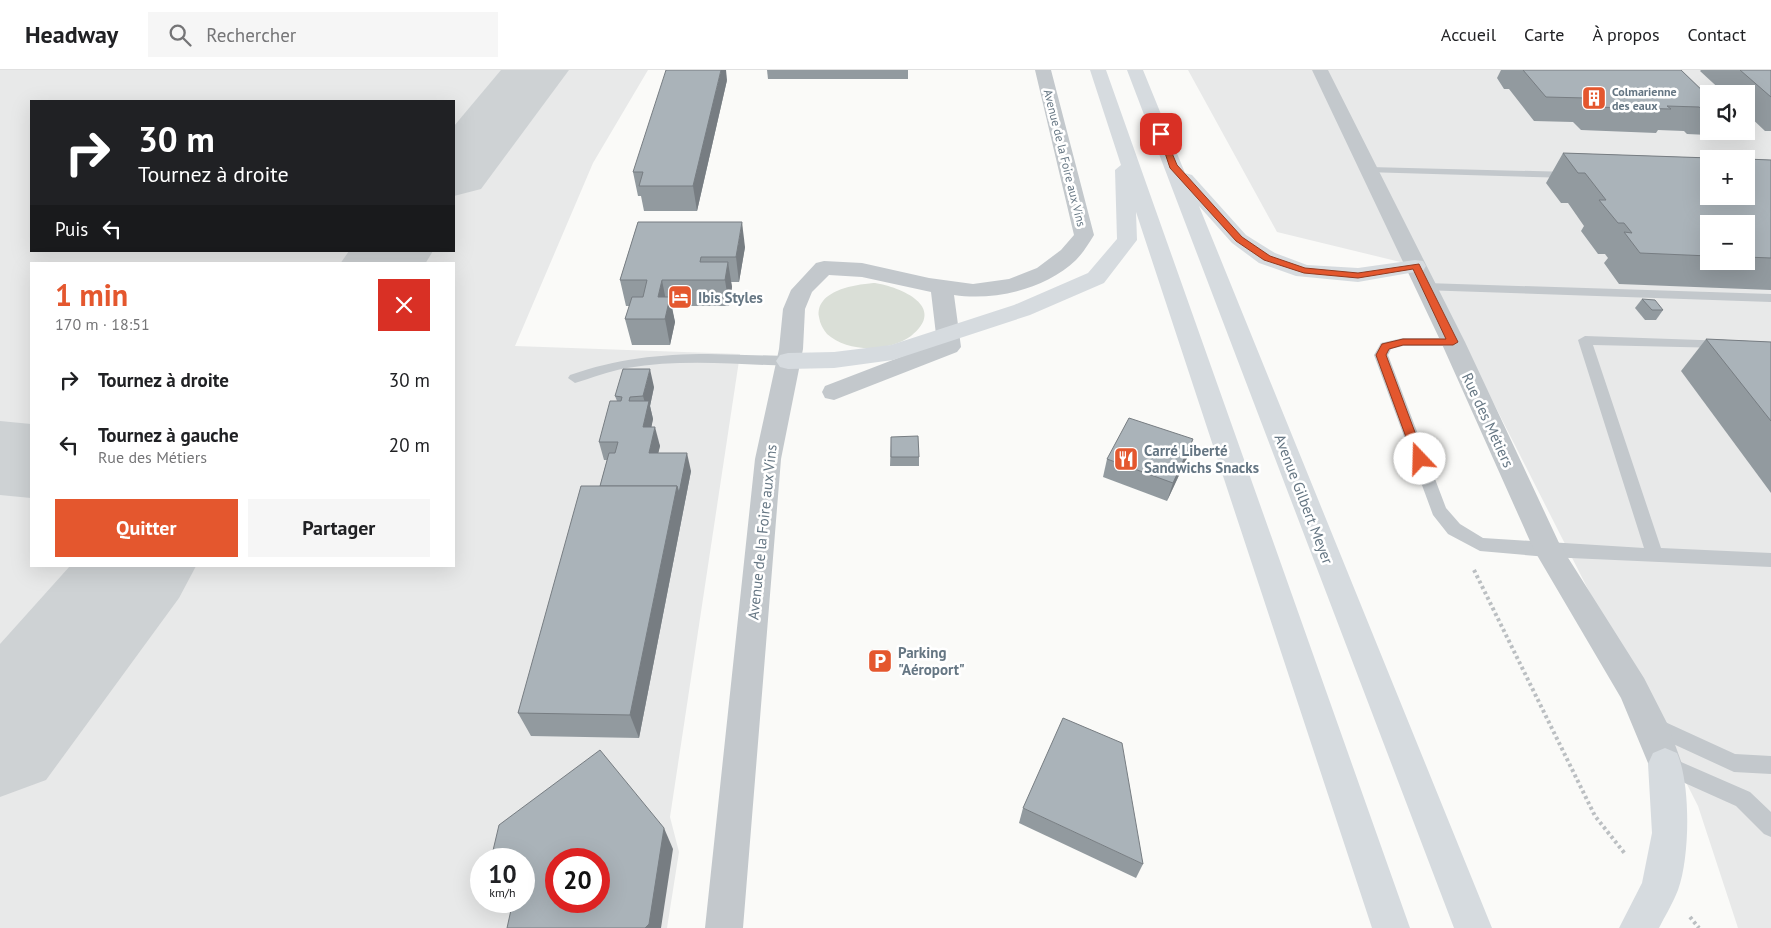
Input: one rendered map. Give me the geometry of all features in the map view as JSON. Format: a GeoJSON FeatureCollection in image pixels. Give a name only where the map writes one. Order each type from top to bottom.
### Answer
{"type":"FeatureCollection","features":[{"type":"Feature","properties":{"kind":"main road"},"geometry":{"type":"LineString","coordinates":[[1098,70],[1124,141],[1391,928]]}},
{"type":"Feature","properties":{"kind":"main road","name":"Avenue Gilbert Meyer"},"geometry":{"type":"LineString","coordinates":[[1135,70],[1473,928]]}},
{"type":"Feature","properties":{"kind":"main road"},"geometry":{"type":"LineString","coordinates":[[790,355],[834,360],[894,352],[1022,310],[1096,278],[1127,240],[1124,141]]}},
{"type":"Feature","properties":{"kind":"main road"},"geometry":{"type":"LineString","coordinates":[[1173,166],[1239,239],[1267,258],[1304,271],[1421,277]]}},
{"type":"Feature","properties":{"kind":"main road"},"geometry":{"type":"LineString","coordinates":[[1638,928],[1660,888],[1670,833],[1665,764]]}},
{"type":"Feature","properties":{"kind":"street","name":"Avenue de la Foire aux Vins"},"geometry":{"type":"LineString","coordinates":[[724,928],[768,459],[790,355],[794,309],[802,290],[824,268],[862,270],[942,287],[973,291],[1014,286],[1045,273],[1069,255],[1084,235],[1043,70]]}},
{"type":"Feature","properties":{"kind":"street","name":"Rue des Métiers"},"geometry":{"type":"LineString","coordinates":[[1320,70],[1453,342],[1548,550],[1633,688],[1651,724],[1665,764]]}},
{"type":"Feature","properties":{"kind":"street"},"geometry":{"type":"LineString","coordinates":[[834,392],[948,347],[942,287]]}},
{"type":"Feature","properties":{"kind":"lane"},"geometry":{"type":"LineString","coordinates":[[1369,170],[1579,176]]}},
{"type":"Feature","properties":{"kind":"lane"},"geometry":{"type":"LineString","coordinates":[[1421,277],[1771,298]]}},
{"type":"Feature","properties":{"kind":"lane"},"geometry":{"type":"LineString","coordinates":[[1655,555],[1585,340],[1742,345]]}},
{"type":"Feature","properties":{"kind":"lane"},"geometry":{"type":"LineString","coordinates":[[1453,342],[1403,342],[1386,346],[1381,355],[1439,511],[1454,529],[1480,544],[1548,550],[1771,560]]}},
{"type":"Feature","properties":{"kind":"lane"},"geometry":{"type":"LineString","coordinates":[[575,378],[598,369],[635,362],[790,355]]}},
{"type":"Feature","properties":{"kind":"lane"},"geometry":{"type":"LineString","coordinates":[[1651,724],[1734,763],[1771,765]]}},
{"type":"Feature","properties":{"kind":"lane"},"geometry":{"type":"LineString","coordinates":[[1665,764],[1743,799],[1771,827]]}},
{"type":"Feature","properties":{"kind":"path"},"geometry":{"type":"LineString","coordinates":[[1454,529],[1595,816],[1620,850],[1699,928]]}},
{"type":"Feature","properties":{"kind":"shaded area"},"geometry":{"type":"Polygon","coordinates":[[[0,70],[648,70],[593,163],[515,346],[740,354],[670,817],[679,852],[667,928],[0,928],[0,70]]]}},
{"type":"Feature","properties":{"kind":"shaded area"},"geometry":{"type":"Polygon","coordinates":[[[1188,70],[1771,70],[1771,928],[1738,928],[1698,806],[1425,268],[1277,232],[1188,70]]]}},
{"type":"Feature","properties":{"kind":"shaded area"},"geometry":{"type":"Polygon","coordinates":[[[875,283],[897,289],[917,300],[923,308],[925,316],[921,326],[911,336],[902,341],[892,345],[869,348],[846,345],[827,334],[819,317],[820,308],[824,300],[839,290],[848,287],[875,283]]]}},
{"type":"Feature","properties":{"kind":"building"},"geometry":{"type":"Polygon","coordinates":[[[666,70],[721,70],[693,186],[639,186],[643,172],[633,172],[666,70]]]}},
{"type":"Feature","properties":{"kind":"building"},"geometry":{"type":"Polygon","coordinates":[[[1523,70],[1681,70],[1700,88],[1700,108],[1667,106],[1671,109],[1594,107],[1586,98],[1546,97],[1523,70]]]}},
{"type":"Feature","properties":{"kind":"building"},"geometry":{"type":"Polygon","coordinates":[[[1740,70],[1771,70],[1771,97],[1740,70]]]}},
{"type":"Feature","properties":{"kind":"building"},"geometry":{"type":"Polygon","coordinates":[[[1563,153],[1700,158],[1700,205],[1755,205],[1755,159],[1771,160],[1771,258],[1755,257],[1755,215],[1700,215],[1700,256],[1640,253],[1624,232],[1632,233],[1624,223],[1618,223],[1599,200],[1606,200],[1585,173],[1578,173],[1563,153]]]}},
{"type":"Feature","properties":{"kind":"building"},"geometry":{"type":"Polygon","coordinates":[[[638,222],[742,222],[736,257],[701,257],[700,262],[728,262],[725,280],[662,280],[658,297],[670,297],[665,319],[625,319],[632,297],[643,297],[647,280],[620,280],[638,222]]]}},
{"type":"Feature","properties":{"kind":"building"},"geometry":{"type":"Polygon","coordinates":[[[1642,299],[1655,300],[1663,310],[1652,310],[1642,299]]]}},
{"type":"Feature","properties":{"kind":"building"},"geometry":{"type":"Polygon","coordinates":[[[1706,339],[1771,342],[1771,421],[1706,339]]]}},
{"type":"Feature","properties":{"kind":"building"},"geometry":{"type":"Polygon","coordinates":[[[623,369],[650,369],[643,396],[630,397],[629,401],[649,401],[643,427],[655,427],[649,453],[687,453],[679,493],[677,486],[600,486],[609,453],[615,453],[618,442],[599,442],[610,401],[621,401],[622,397],[615,396],[623,369]]]}},
{"type":"Feature","properties":{"kind":"building"},"geometry":{"type":"Polygon","coordinates":[[[1129,418],[1193,439],[1173,483],[1107,459],[1129,418]]]}},
{"type":"Feature","properties":{"kind":"building"},"geometry":{"type":"Polygon","coordinates":[[[918,436],[919,457],[891,457],[891,437],[918,436]]]}},
{"type":"Feature","properties":{"kind":"building"},"geometry":{"type":"Polygon","coordinates":[[[581,486],[677,486],[630,715],[518,713],[581,486]]]}},
{"type":"Feature","properties":{"kind":"building"},"geometry":{"type":"Polygon","coordinates":[[[1063,718],[1122,743],[1143,864],[1023,808],[1063,718]]]}},
{"type":"Feature","properties":{"kind":"building"},"geometry":{"type":"Polygon","coordinates":[[[600,750],[664,828],[649,924],[645,928],[507,928],[510,913],[535,913],[535,848],[494,848],[499,825],[600,750]]]}},
{"type":"Feature","properties":{"kind":"taxiway"},"geometry":{"type":"LineString","coordinates":[[455,172],[536,70]]}},
{"type":"Feature","properties":{"kind":"taxiway"},"geometry":{"type":"LineString","coordinates":[[384,262],[391,252]]}},
{"type":"Feature","properties":{"kind":"taxiway"},"geometry":{"type":"LineString","coordinates":[[0,458],[30,461]]}},
{"type":"Feature","properties":{"kind":"taxiway"},"geometry":{"type":"LineString","coordinates":[[0,738],[138,567]]}},
{"type":"Feature","properties":{"kind":"place","name":"Colmarienne des eaux"},"geometry":{"type":"Point","coordinates":[1594,98]}},
{"type":"Feature","properties":{"kind":"place","name":"Ibis Styles"},"geometry":{"type":"Point","coordinates":[680,297]}},
{"type":"Feature","properties":{"kind":"place","name":"Carré Liberté Sandwichs Snacks"},"geometry":{"type":"Point","coordinates":[1126,459]}},
{"type":"Feature","properties":{"kind":"place","name":"Parking \"Aéroport\""},"geometry":{"type":"Point","coordinates":[880,661]}},
{"type":"Feature","properties":{"kind":"route"},"geometry":{"type":"LineString","coordinates":[[1161,134],[1173,166],[1239,239],[1267,258],[1304,271],[1358,275],[1416,266],[1453,342],[1403,342],[1386,346],[1381,355],[1420,459]]}}]}
